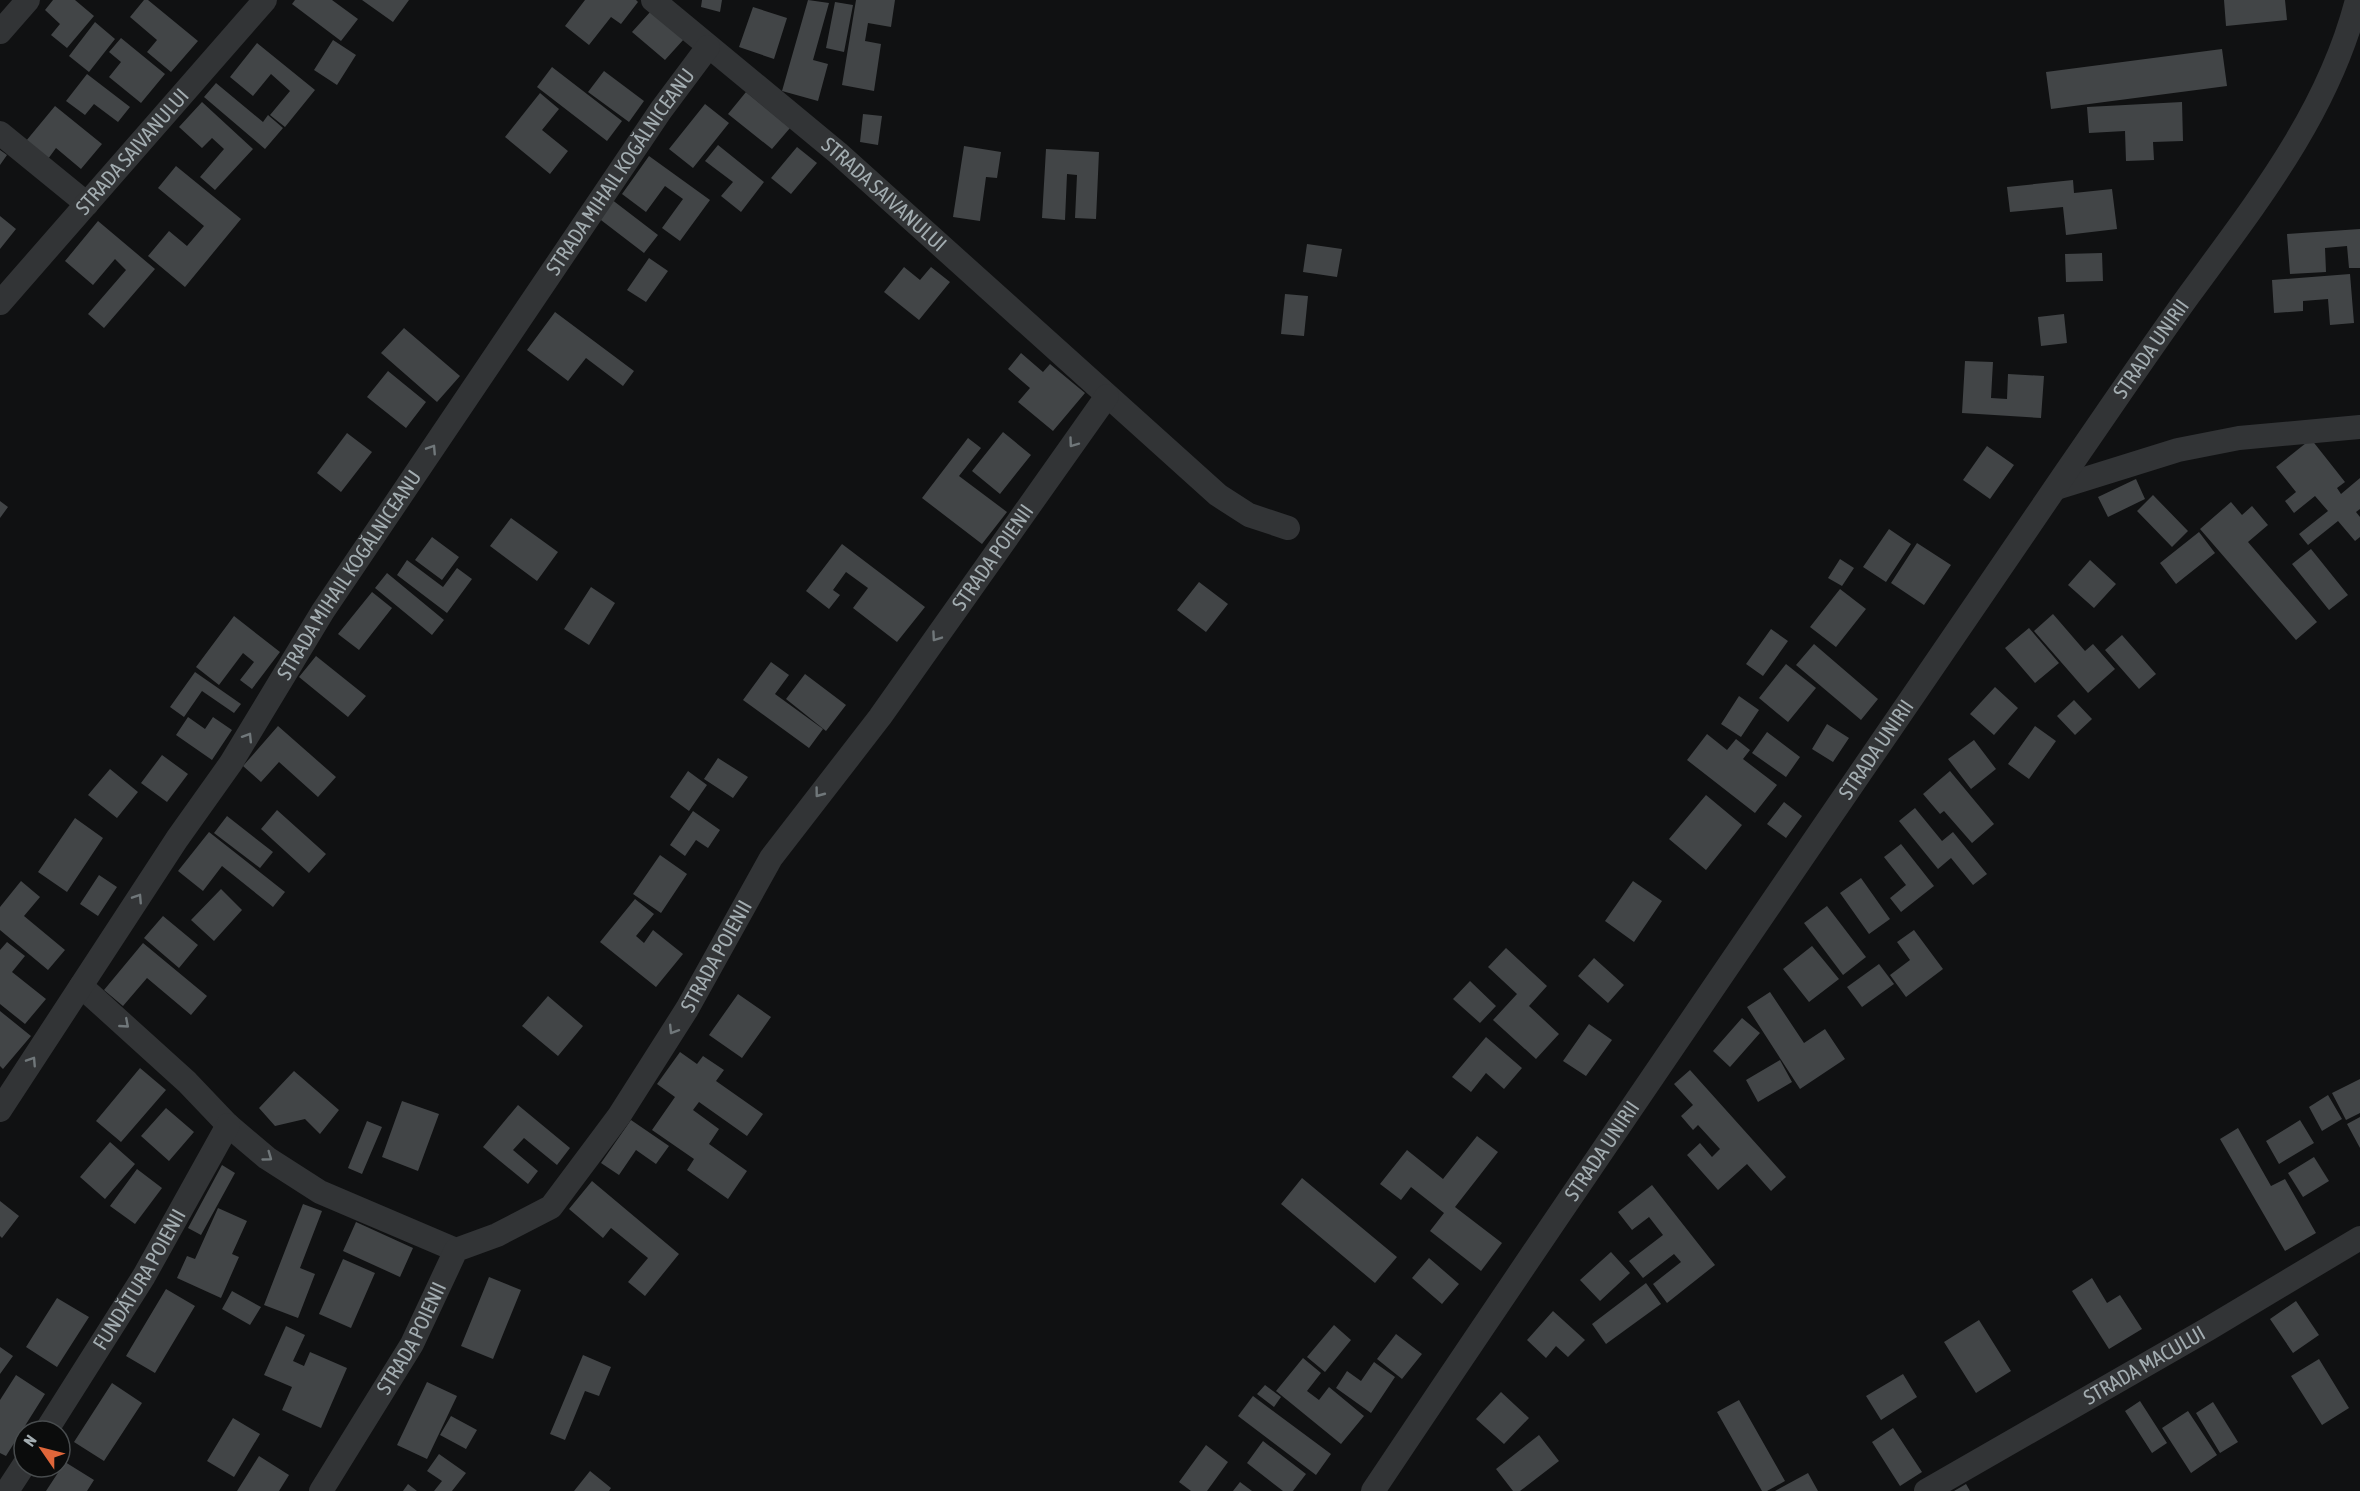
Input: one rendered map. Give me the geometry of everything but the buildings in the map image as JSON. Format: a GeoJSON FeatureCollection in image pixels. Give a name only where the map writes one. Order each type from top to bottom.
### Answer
{"type":"FeatureCollection","features":[{"type":"Feature","properties":{"kind":"street"},"geometry":{"type":"LineString","coordinates":[[0,32],[28,0]]}},
{"type":"Feature","properties":{"kind":"street","name":"STRADA SAIVANULUI"},"geometry":{"type":"LineString","coordinates":[[0,303],[265,0]]}},
{"type":"Feature","properties":{"kind":"street","name":"STRADA SAIVANULUI"},"geometry":{"type":"LineString","coordinates":[[653,0],[838,153],[1218,495],[1249,515],[1288,528]]}},
{"type":"Feature","properties":{"kind":"street","name":"STRADA UNIRII"},"geometry":{"type":"LineString","coordinates":[[1373,1491],[1614,1132],[2158,338],[2291,153],[2326,89],[2357,0]]}},
{"type":"Feature","properties":{"kind":"street","name":"STRADA MIHAIL KOGĂLNICEANU"},"geometry":{"type":"LineString","coordinates":[[0,1110],[177,838],[231,763],[323,611],[661,110],[708,47]]}},
{"type":"Feature","properties":{"kind":"street"},"geometry":{"type":"LineString","coordinates":[[0,133],[87,204]]}},
{"type":"Feature","properties":{"kind":"street","name":"STRADA POIENII"},"geometry":{"type":"LineString","coordinates":[[321,1491],[412,1344],[456,1250],[497,1235],[551,1207],[619,1116],[687,1009],[771,858],[880,717],[1107,396]]}},
{"type":"Feature","properties":{"kind":"street"},"geometry":{"type":"LineString","coordinates":[[2056,488],[2121,466],[2188,448],[2239,438],[2360,427]]}},
{"type":"Feature","properties":{"kind":"street"},"geometry":{"type":"LineString","coordinates":[[81,986],[187,1082],[228,1125],[267,1158],[320,1192],[456,1250]]}},
{"type":"Feature","properties":{"kind":"street","name":"FUNDĂTURA POIENII"},"geometry":{"type":"LineString","coordinates":[[54,1419],[144,1276],[228,1125]]}},
{"type":"Feature","properties":{"kind":"street","name":"STRADA MACULUI"},"geometry":{"type":"LineString","coordinates":[[1926,1491],[2208,1329],[2360,1238]]}}]}
